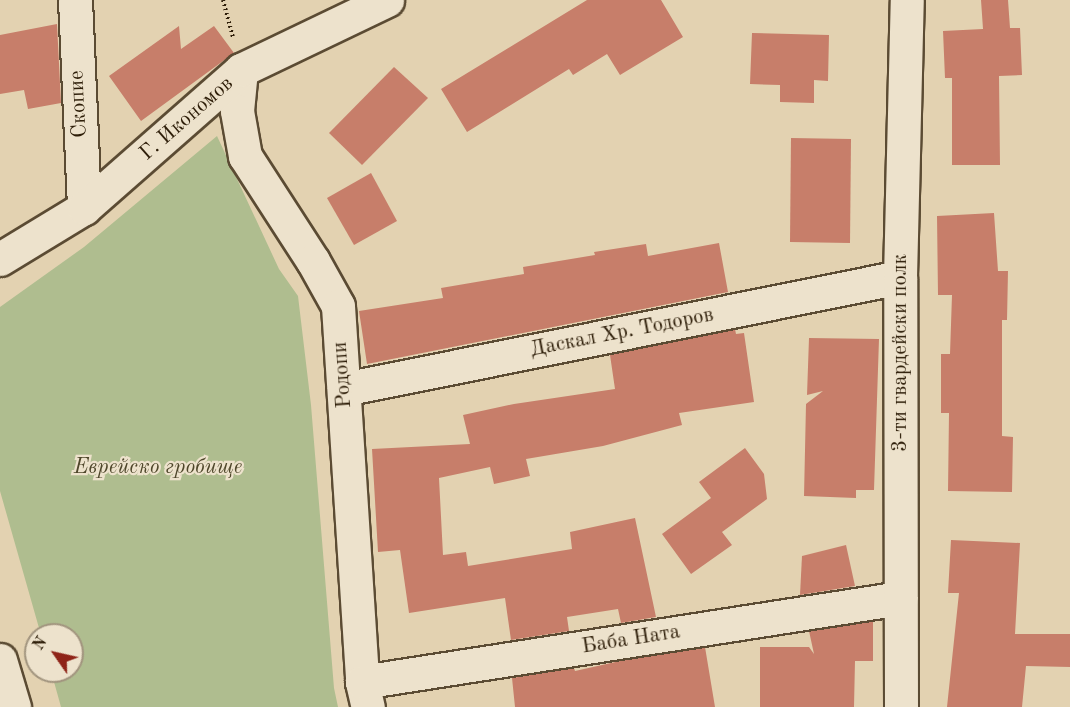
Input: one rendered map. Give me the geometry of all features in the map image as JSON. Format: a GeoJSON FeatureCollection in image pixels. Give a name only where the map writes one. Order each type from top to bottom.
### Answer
{"type":"FeatureCollection","features":[{"type":"Feature","properties":{"kind":"street","name":"Скопие"},"geometry":{"type":"LineString","coordinates":[[75,0],[84,208]]}},
{"type":"Feature","properties":{"kind":"street","name":"Г. Икономов"},"geometry":{"type":"LineString","coordinates":[[0,259],[84,208],[241,70],[387,0]]}},
{"type":"Feature","properties":{"kind":"street","name":"3-ти гвардейски полк"},"geometry":{"type":"LineString","coordinates":[[901,707],[900,277],[907,0]]}},
{"type":"Feature","properties":{"kind":"street","name":"Родопи"},"geometry":{"type":"LineString","coordinates":[[241,70],[237,111],[245,156],[313,261],[338,306],[365,694]]}},
{"type":"Feature","properties":{"kind":"street","name":"Даскал Хр. Тодоров"},"geometry":{"type":"LineString","coordinates":[[344,389],[900,277]]}},
{"type":"Feature","properties":{"kind":"street","name":"Баба Ната"},"geometry":{"type":"LineString","coordinates":[[365,694],[900,598]]}},
{"type":"Feature","properties":{"kind":"street"},"geometry":{"type":"LineString","coordinates":[[0,660],[14,707]]}},
{"type":"Feature","properties":{"kind":"green space","name":"Еврейско гробище"},"geometry":{"type":"Polygon","coordinates":[[[217,136],[279,269],[298,296],[311,405],[334,688],[338,707],[61,707],[54,683],[84,683],[84,623],[38,623],[0,491],[0,307],[84,247],[217,136]]]}},
{"type":"Feature","properties":{"kind":"building"},"geometry":{"type":"Polygon","coordinates":[[[587,0],[661,0],[683,37],[620,75],[607,54],[573,75],[569,69],[467,132],[441,89],[587,0]]]}},
{"type":"Feature","properties":{"kind":"building"},"geometry":{"type":"Polygon","coordinates":[[[981,0],[1008,0],[1010,28],[1020,28],[1022,75],[999,76],[1000,165],[952,165],[952,78],[945,78],[943,31],[983,29],[981,0]]]}},
{"type":"Feature","properties":{"kind":"building"},"geometry":{"type":"Polygon","coordinates":[[[57,24],[61,103],[28,109],[24,90],[0,94],[0,35],[57,24]]]}},
{"type":"Feature","properties":{"kind":"building"},"geometry":{"type":"Polygon","coordinates":[[[179,26],[181,49],[214,26],[234,53],[141,121],[109,76],[179,26]]]}},
{"type":"Feature","properties":{"kind":"building"},"geometry":{"type":"Polygon","coordinates":[[[752,33],[829,35],[828,81],[814,80],[814,103],[780,102],[780,85],[750,84],[752,33]]]}},
{"type":"Feature","properties":{"kind":"building"},"geometry":{"type":"Polygon","coordinates":[[[394,67],[428,98],[362,165],[329,133],[394,67]]]}},
{"type":"Feature","properties":{"kind":"building"},"geometry":{"type":"Polygon","coordinates":[[[791,138],[851,139],[850,243],[790,242],[791,138]]]}},
{"type":"Feature","properties":{"kind":"building"},"geometry":{"type":"Polygon","coordinates":[[[371,173],[397,221],[354,245],[327,198],[371,173]]]}},
{"type":"Feature","properties":{"kind":"building"},"geometry":{"type":"Polygon","coordinates":[[[994,213],[998,271],[1008,271],[1007,320],[1002,320],[1002,436],[1013,437],[1012,492],[948,491],[949,413],[941,413],[941,354],[950,354],[952,295],[938,295],[937,216],[994,213]]]}},
{"type":"Feature","properties":{"kind":"building"},"geometry":{"type":"Polygon","coordinates":[[[719,243],[728,292],[367,364],[359,311],[443,298],[441,288],[524,274],[523,267],[595,255],[594,252],[646,244],[648,256],[719,243]]]}},
{"type":"Feature","properties":{"kind":"building"},"geometry":{"type":"Polygon","coordinates":[[[735,329],[736,334],[744,333],[754,402],[679,413],[682,425],[603,446],[526,459],[530,476],[494,484],[490,467],[439,478],[443,555],[466,552],[468,566],[572,549],[570,532],[635,518],[656,617],[621,623],[618,609],[567,617],[569,631],[511,640],[505,598],[409,613],[400,550],[378,552],[372,449],[470,444],[463,415],[514,404],[615,389],[610,355],[735,329]]]}},
{"type":"Feature","properties":{"kind":"building"},"geometry":{"type":"Polygon","coordinates":[[[809,338],[879,339],[874,490],[856,490],[856,498],[804,496],[806,404],[823,391],[807,395],[809,338]]]}},
{"type":"Feature","properties":{"kind":"building"},"geometry":{"type":"Polygon","coordinates":[[[745,448],[764,474],[767,499],[722,532],[732,545],[691,574],[662,534],[711,498],[699,482],[745,448]]]}},
{"type":"Feature","properties":{"kind":"building"},"geometry":{"type":"Polygon","coordinates":[[[951,540],[1020,543],[1015,634],[1070,634],[1070,667],[1026,666],[1022,707],[947,707],[959,593],[948,593],[951,540]]]}},
{"type":"Feature","properties":{"kind":"building"},"geometry":{"type":"Polygon","coordinates":[[[846,545],[855,586],[800,595],[802,556],[846,545]]]}},
{"type":"Feature","properties":{"kind":"building"},"geometry":{"type":"Polygon","coordinates":[[[873,621],[873,661],[855,661],[854,707],[760,707],[760,647],[809,647],[814,654],[809,631],[873,621]]]}},
{"type":"Feature","properties":{"kind":"building"},"geometry":{"type":"Polygon","coordinates":[[[705,647],[715,707],[515,707],[512,678],[574,668],[575,671],[705,647]]]}}]}
